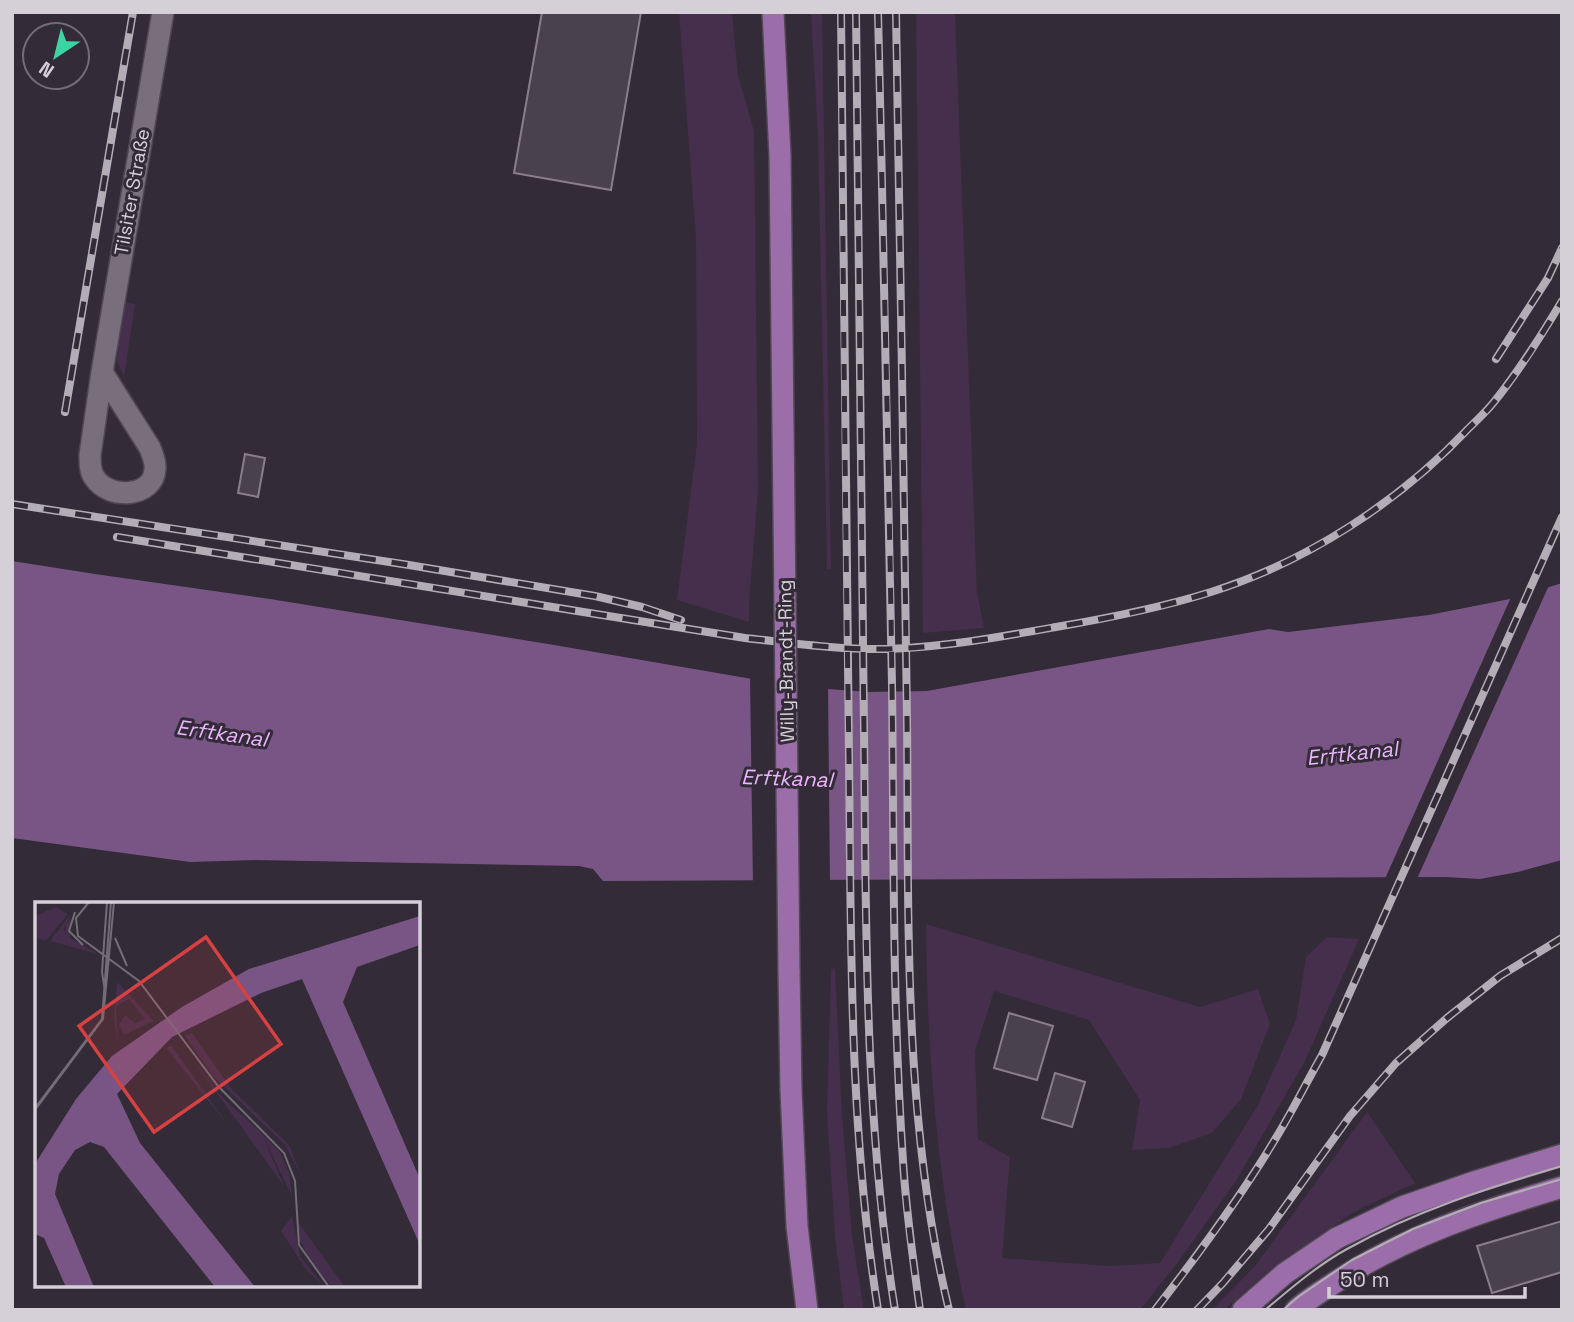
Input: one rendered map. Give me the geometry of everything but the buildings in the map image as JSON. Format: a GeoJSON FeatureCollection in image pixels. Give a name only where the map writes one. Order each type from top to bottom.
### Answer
{"type":"FeatureCollection","features":[{"type":"Feature","properties":{"kind":"main road","name":"Willy-Brandt-Ring"},"geometry":{"type":"LineString","coordinates":[[773,12],[780,156],[791,1090],[797,1226],[807,1310]]}},
{"type":"Feature","properties":{"kind":"main road"},"geometry":{"type":"LineString","coordinates":[[1242,1310],[1284,1274],[1337,1238],[1402,1207],[1562,1155]]}},
{"type":"Feature","properties":{"kind":"main road"},"geometry":{"type":"LineString","coordinates":[[1296,1310],[1357,1267],[1416,1237],[1489,1209],[1562,1187]]}},
{"type":"Feature","properties":{"kind":"street","name":"Tilsiter Straße"},"geometry":{"type":"LineString","coordinates":[[102,372],[149,448],[156,471],[149,483],[128,494],[115,493],[95,478],[90,455],[102,372],[163,12]]}},
{"type":"Feature","properties":{"kind":"shaded area"},"geometry":{"type":"Polygon","coordinates":[[[679,12],[732,12],[738,75],[754,131],[758,489],[749,622],[677,600],[697,444],[696,239],[679,12]]]}},
{"type":"Feature","properties":{"kind":"shaded area"},"geometry":{"type":"Polygon","coordinates":[[[811,12],[822,12],[831,569],[827,569],[818,137],[811,12]]]}},
{"type":"Feature","properties":{"kind":"shaded area"},"geometry":{"type":"Polygon","coordinates":[[[916,12],[955,12],[977,593],[984,628],[923,633],[916,12]]]}},
{"type":"Feature","properties":{"kind":"shaded area"},"geometry":{"type":"Polygon","coordinates":[[[124,302],[135,304],[124,377],[117,360],[124,302]]]}},
{"type":"Feature","properties":{"kind":"shaded area"},"geometry":{"type":"Polygon","coordinates":[[[926,924],[1200,1007],[1258,989],[1270,1024],[1241,1099],[1212,1133],[1169,1148],[1132,1150],[1140,1100],[1089,1020],[994,991],[975,1051],[978,1139],[1010,1157],[1002,1258],[1110,1266],[1160,1263],[1258,1105],[1296,1020],[1306,957],[1327,937],[1359,939],[1305,1061],[1236,1181],[1140,1310],[966,1310],[941,1166],[931,1070],[926,924]]]}},
{"type":"Feature","properties":{"kind":"shaded area"},"geometry":{"type":"Polygon","coordinates":[[[835,968],[842,1116],[852,1235],[864,1310],[844,1310],[835,1236],[827,1113],[831,969],[835,968]]]}},
{"type":"Feature","properties":{"kind":"shaded area"},"geometry":{"type":"Polygon","coordinates":[[[1367,1112],[1415,1183],[1354,1212],[1277,1264],[1224,1310],[1212,1310],[1255,1266],[1367,1112]]]}},
{"type":"Feature","properties":{"kind":"water","name":"Erftkanal"},"geometry":{"type":"Polygon","coordinates":[[[12,561],[270,599],[799,687],[870,692],[927,691],[1269,629],[1288,632],[1429,615],[1510,599],[1562,583],[1562,860],[1480,879],[603,881],[593,869],[579,866],[255,860],[190,862],[12,838],[12,561]]]}},
{"type":"Feature","properties":{"kind":"pier"},"geometry":{"type":"Polygon","coordinates":[[[1550,583],[1416,881],[1384,881],[1512,595],[1550,583]]]}},
{"type":"Feature","properties":{"kind":"pier"},"geometry":{"type":"Polygon","coordinates":[[[750,676],[828,686],[830,883],[753,884],[750,676]]]}},
{"type":"Feature","properties":{"kind":"tram line"},"geometry":{"type":"LineString","coordinates":[[1265,1310],[1326,1262],[1373,1235],[1452,1202],[1562,1166]]}},
{"type":"Feature","properties":{"kind":"tram line"},"geometry":{"type":"LineString","coordinates":[[1283,1310],[1352,1260],[1413,1229],[1481,1203],[1562,1179]]}},
{"type":"Feature","properties":{"kind":"railway"},"geometry":{"type":"LineString","coordinates":[[65,412],[133,12]]}},
{"type":"Feature","properties":{"kind":"railway"},"geometry":{"type":"LineString","coordinates":[[841,12],[853,1034],[862,1172],[878,1310]]}},
{"type":"Feature","properties":{"kind":"railway"},"geometry":{"type":"LineString","coordinates":[[856,12],[865,875],[869,1021],[877,1166],[895,1310]]}},
{"type":"Feature","properties":{"kind":"railway"},"geometry":{"type":"LineString","coordinates":[[878,12],[897,1042],[904,1180],[920,1310]]}},
{"type":"Feature","properties":{"kind":"railway"},"geometry":{"type":"LineString","coordinates":[[896,12],[911,1016],[923,1164],[949,1310]]}},
{"type":"Feature","properties":{"kind":"railway"},"geometry":{"type":"LineString","coordinates":[[1496,359],[1548,278],[1562,248]]}},
{"type":"Feature","properties":{"kind":"railway"},"geometry":{"type":"LineString","coordinates":[[117,537],[745,638],[870,649],[930,646],[993,638],[1115,616],[1192,598],[1247,579],[1317,546],[1413,481],[1481,416],[1521,365],[1562,301]]}},
{"type":"Feature","properties":{"kind":"railway"},"geometry":{"type":"LineString","coordinates":[[12,504],[595,596],[681,620]]}},
{"type":"Feature","properties":{"kind":"railway"},"geometry":{"type":"LineString","coordinates":[[1155,1310],[1254,1173],[1322,1055],[1562,517]]}},
{"type":"Feature","properties":{"kind":"railway"},"geometry":{"type":"LineString","coordinates":[[1197,1310],[1269,1229],[1350,1116],[1396,1063],[1500,976],[1562,938]]}}]}
